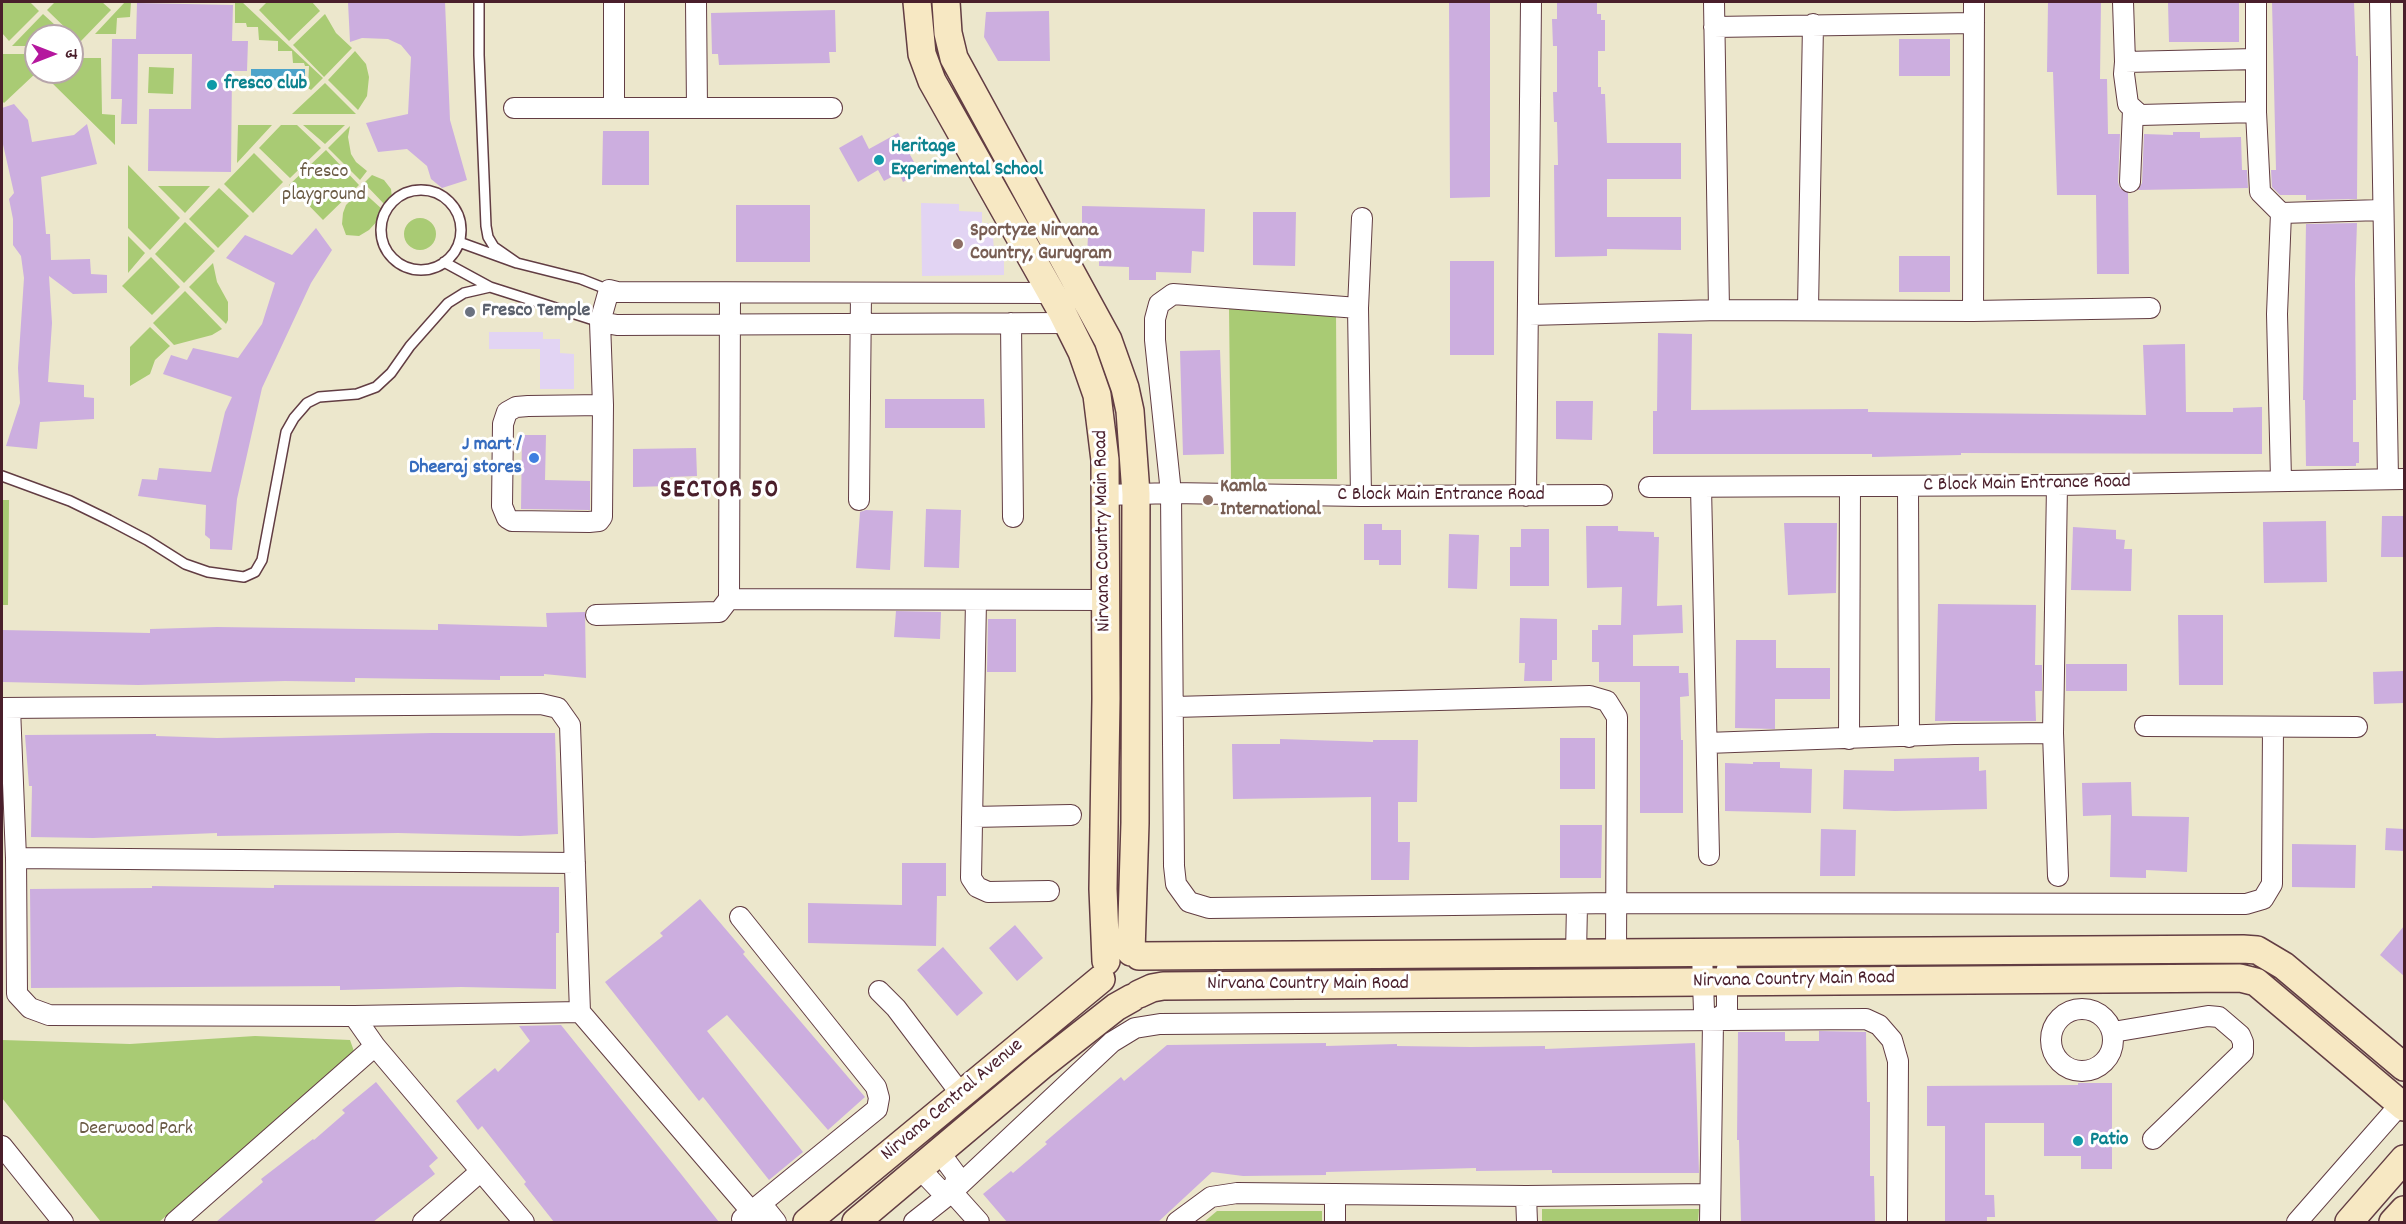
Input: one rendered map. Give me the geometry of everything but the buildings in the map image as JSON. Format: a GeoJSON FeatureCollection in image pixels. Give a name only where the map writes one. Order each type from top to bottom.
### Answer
{"type":"FeatureCollection","features":[{"type":"Feature","properties":{"kind":"street"},"geometry":{"type":"LineString","coordinates":[[614,2],[614,108]]}},
{"type":"Feature","properties":{"kind":"street"},"geometry":{"type":"LineString","coordinates":[[696,2],[697,108]]}},
{"type":"Feature","properties":{"kind":"street","name":"Nirvana Country Main Road"},"geometry":{"type":"LineString","coordinates":[[917,2],[922,54],[932,81],[1051,292],[1082,352],[1097,395],[1104,443],[1106,495],[1103,970]]}},
{"type":"Feature","properties":{"kind":"street","name":"Nirvana Country Main Road"},"geometry":{"type":"LineString","coordinates":[[946,2],[948,33],[958,68],[1087,297],[1117,360],[1130,411],[1136,506],[1135,954],[1616,954],[2211,948],[2257,950],[2300,978],[2404,1067]]}},
{"type":"Feature","properties":{"kind":"street"},"geometry":{"type":"LineString","coordinates":[[1526,496],[1531,2]]}},
{"type":"Feature","properties":{"kind":"street"},"geometry":{"type":"LineString","coordinates":[[1714,2],[1719,310]]}},
{"type":"Feature","properties":{"kind":"street"},"geometry":{"type":"LineString","coordinates":[[1974,2],[1974,311]]}},
{"type":"Feature","properties":{"kind":"street"},"geometry":{"type":"LineString","coordinates":[[2123,2],[2128,104],[2133,110],[2140,115],[2150,116],[2256,112]]}},
{"type":"Feature","properties":{"kind":"street"},"geometry":{"type":"LineString","coordinates":[[2256,2],[2256,112],[2260,192],[2281,213],[2382,210]]}},
{"type":"Feature","properties":{"kind":"street"},"geometry":{"type":"LineString","coordinates":[[2380,2],[2382,210],[2396,479]]}},
{"type":"Feature","properties":{"kind":"street"},"geometry":{"type":"LineString","coordinates":[[1714,27],[1974,23]]}},
{"type":"Feature","properties":{"kind":"street"},"geometry":{"type":"LineString","coordinates":[[1808,309],[1813,24]]}},
{"type":"Feature","properties":{"kind":"street"},"geometry":{"type":"LineString","coordinates":[[2125,62],[2256,59]]}},
{"type":"Feature","properties":{"kind":"street"},"geometry":{"type":"LineString","coordinates":[[514,108],[832,108]]}},
{"type":"Feature","properties":{"kind":"street"},"geometry":{"type":"LineString","coordinates":[[2130,182],[2133,110]]}},
{"type":"Feature","properties":{"kind":"street"},"geometry":{"type":"LineString","coordinates":[[2281,213],[2277,315],[2281,480]]}},
{"type":"Feature","properties":{"kind":"street"},"geometry":{"type":"LineString","coordinates":[[1361,496],[1358,308],[1362,218]]}},
{"type":"Feature","properties":{"kind":"street"},"geometry":{"type":"LineString","coordinates":[[603,405],[528,406],[516,407],[507,412],[503,424],[502,506],[507,518],[512,521],[599,521],[603,512],[603,405],[600,322],[609,290],[617,292],[1051,292]]}},
{"type":"Feature","properties":{"kind":"street"},"geometry":{"type":"LineString","coordinates":[[596,615],[719,612],[729,599],[730,292]]}},
{"type":"Feature","properties":{"kind":"street"},"geometry":{"type":"LineString","coordinates":[[859,500],[861,293]]}},
{"type":"Feature","properties":{"kind":"street"},"geometry":{"type":"LineString","coordinates":[[1358,308],[1173,294],[1159,304],[1155,319],[1155,340],[1171,493],[1174,866],[1176,885],[1189,902],[1209,908],[1616,903],[2246,904],[2263,899],[2272,885],[2273,727]]}},
{"type":"Feature","properties":{"kind":"street"},"geometry":{"type":"LineString","coordinates":[[1529,315],[1719,310],[1974,311],[2150,308]]}},
{"type":"Feature","properties":{"kind":"street"},"geometry":{"type":"LineString","coordinates":[[600,322],[617,325],[1066,323]]}},
{"type":"Feature","properties":{"kind":"street"},"geometry":{"type":"LineString","coordinates":[[1011,323],[1013,516]]}},
{"type":"Feature","properties":{"kind":"street","name":"C Block Main Entrance Road"},"geometry":{"type":"LineString","coordinates":[[1649,487],[2058,485],[2396,479]]}},
{"type":"Feature","properties":{"kind":"street"},"geometry":{"type":"LineString","coordinates":[[2058,485],[2053,733],[2058,876]]}},
{"type":"Feature","properties":{"kind":"street"},"geometry":{"type":"LineString","coordinates":[[1849,739],[1850,486]]}},
{"type":"Feature","properties":{"kind":"street"},"geometry":{"type":"LineString","coordinates":[[1908,486],[1909,737]]}},
{"type":"Feature","properties":{"kind":"street"},"geometry":{"type":"LineString","coordinates":[[1701,487],[1709,855]]}},
{"type":"Feature","properties":{"kind":"street","name":"C Block Main Entrance Road"},"geometry":{"type":"LineString","coordinates":[[1136,506],[1171,493],[1361,496],[1602,495]]}},
{"type":"Feature","properties":{"kind":"street"},"geometry":{"type":"LineString","coordinates":[[1106,495],[1170,517]]}},
{"type":"Feature","properties":{"kind":"street"},"geometry":{"type":"LineString","coordinates":[[729,599],[1106,600]]}},
{"type":"Feature","properties":{"kind":"street"},"geometry":{"type":"LineString","coordinates":[[976,600],[971,879],[977,887],[988,892],[1048,891]]}},
{"type":"Feature","properties":{"kind":"street"},"geometry":{"type":"LineString","coordinates":[[1174,707],[1590,696],[1606,700],[1617,717],[1616,954]]}},
{"type":"Feature","properties":{"kind":"street"},"geometry":{"type":"LineString","coordinates":[[580,1012],[354,1016],[49,1015],[30,1008],[17,994],[16,858],[6,708],[541,704],[558,708],[570,725],[580,1012],[746,1219]]}},
{"type":"Feature","properties":{"kind":"street"},"geometry":{"type":"LineString","coordinates":[[2145,726],[2357,727]]}},
{"type":"Feature","properties":{"kind":"street"},"geometry":{"type":"LineString","coordinates":[[1707,743],[1954,734],[2053,733]]}},
{"type":"Feature","properties":{"kind":"street"},"geometry":{"type":"LineString","coordinates":[[972,817],[1071,815]]}},
{"type":"Feature","properties":{"kind":"street"},"geometry":{"type":"LineString","coordinates":[[16,858],[575,863]]}},
{"type":"Feature","properties":{"kind":"street"},"geometry":{"type":"LineString","coordinates":[[1576,954],[1577,905]]}},
{"type":"Feature","properties":{"kind":"street"},"geometry":{"type":"LineString","coordinates":[[740,917],[876,1087],[879,1098],[877,1109],[746,1219]]}},
{"type":"Feature","properties":{"kind":"street"},"geometry":{"type":"LineString","coordinates":[[1713,1022],[1727,1011],[1716,982],[1715,953]]}},
{"type":"Feature","properties":{"kind":"street"},"geometry":{"type":"LineString","coordinates":[[1114,954],[1135,954],[1148,970],[1148,980],[1135,996],[1114,997],[1108,993],[1103,970],[1114,954]]}},
{"type":"Feature","properties":{"kind":"street","name":"Nirvana Central Avenue"},"geometry":{"type":"LineString","coordinates":[[807,1222],[961,1094],[1103,970]]}},
{"type":"Feature","properties":{"kind":"street","name":"Nirvana Country Main Road"},"geometry":{"type":"LineString","coordinates":[[1135,996],[1152,988],[1163,986],[2223,977],[2249,979],[2256,982],[2403,1104]]}},
{"type":"Feature","properties":{"kind":"street"},"geometry":{"type":"LineString","coordinates":[[2083,978],[2091,994],[2090,1010]]}},
{"type":"Feature","properties":{"kind":"street"},"geometry":{"type":"LineString","coordinates":[[2069,1012],[2083,978]]}},
{"type":"Feature","properties":{"kind":"street"},"geometry":{"type":"LineString","coordinates":[[879,991],[896,1008],[961,1094]]}},
{"type":"Feature","properties":{"kind":"street","name":"Nirvana Central Avenue"},"geometry":{"type":"LineString","coordinates":[[856,1222],[1041,1066],[1116,1007],[1135,996]]}},
{"type":"Feature","properties":{"kind":"street"},"geometry":{"type":"LineString","coordinates":[[2074,1009],[2098,1012],[2113,1032],[2111,1050],[2101,1065],[2090,1071],[2078,1071],[2066,1067],[2057,1059],[2051,1048],[2051,1036],[2055,1024],[2069,1012],[2074,1009]]}},
{"type":"Feature","properties":{"kind":"street"},"geometry":{"type":"LineString","coordinates":[[354,1016],[375,1046],[524,1222]]}},
{"type":"Feature","properties":{"kind":"street"},"geometry":{"type":"LineString","coordinates":[[2113,1032],[2208,1016],[2219,1017],[2240,1035],[2243,1042],[2243,1052],[2153,1139]]}},
{"type":"Feature","properties":{"kind":"street"},"geometry":{"type":"LineString","coordinates":[[914,1222],[952,1192],[1112,1042],[1135,1028],[1172,1024],[1713,1022],[1866,1019],[1879,1026],[1892,1040],[1898,1061],[1897,1222]]}},
{"type":"Feature","properties":{"kind":"street"},"geometry":{"type":"LineString","coordinates":[[1710,1222],[1713,1022]]}},
{"type":"Feature","properties":{"kind":"street"},"geometry":{"type":"LineString","coordinates":[[175,1222],[375,1046]]}},
{"type":"Feature","properties":{"kind":"street"},"geometry":{"type":"LineString","coordinates":[[2297,1222],[2403,1104]]}},
{"type":"Feature","properties":{"kind":"street"},"geometry":{"type":"LineString","coordinates":[[2,1146],[63,1222]]}},
{"type":"Feature","properties":{"kind":"street"},"geometry":{"type":"LineString","coordinates":[[2349,1222],[2404,1160]]}},
{"type":"Feature","properties":{"kind":"street"},"geometry":{"type":"LineString","coordinates":[[930,1161],[957,1176],[952,1192]]}},
{"type":"Feature","properties":{"kind":"street"},"geometry":{"type":"LineString","coordinates":[[423,1222],[481,1171]]}},
{"type":"Feature","properties":{"kind":"street"},"geometry":{"type":"LineString","coordinates":[[952,1192],[979,1222]]}},
{"type":"Feature","properties":{"kind":"street"},"geometry":{"type":"LineString","coordinates":[[1177,1222],[1211,1197],[1237,1193],[1526,1196],[1710,1194]]}},
{"type":"Feature","properties":{"kind":"street"},"geometry":{"type":"LineString","coordinates":[[1335,1194],[1335,1222]]}},
{"type":"Feature","properties":{"kind":"street"},"geometry":{"type":"LineString","coordinates":[[1526,1196],[1527,1222]]}},
{"type":"Feature","properties":{"kind":"street"},"geometry":{"type":"LineString","coordinates":[[2393,1222],[2404,1210]]}},
{"type":"Feature","properties":{"kind":"street"},"geometry":{"type":"LineString","coordinates":[[746,1219],[768,1212],[776,1222]]}},
{"type":"Feature","properties":{"kind":"lane"},"geometry":{"type":"LineString","coordinates":[[479,2],[486,225],[494,247],[517,263]]}},
{"type":"Feature","properties":{"kind":"lane"},"geometry":{"type":"LineString","coordinates":[[426,190],[441,195],[452,205],[459,219],[459,242],[444,262],[431,268],[416,270],[402,266],[389,255],[382,241],[381,225],[386,210],[396,198],[410,191],[426,190]]}},
{"type":"Feature","properties":{"kind":"lane"},"geometry":{"type":"LineString","coordinates":[[459,242],[517,263],[581,279],[609,290]]}},
{"type":"Feature","properties":{"kind":"lane"},"geometry":{"type":"LineString","coordinates":[[444,262],[490,286],[600,322]]}},
{"type":"Feature","properties":{"kind":"lane"},"geometry":{"type":"LineString","coordinates":[[2,476],[70,501],[109,519],[185,564],[208,572],[244,577],[255,572],[262,560],[286,432],[294,418],[307,403],[319,398],[357,394],[376,387],[391,373],[410,346],[448,303],[464,293],[490,286]]}},
{"type":"Feature","properties":{"kind":"shaded area","name":"Sportyze Nirvana Country, Gurugram"},"geometry":{"type":"Polygon","coordinates":[[[921,203],[959,204],[959,211],[982,212],[982,223],[988,223],[987,228],[993,235],[994,253],[1004,254],[1004,275],[922,276],[921,203]]]}},
{"type":"Feature","properties":{"kind":"shaded area"},"geometry":{"type":"Polygon","coordinates":[[[489,332],[543,332],[543,339],[560,339],[560,353],[574,354],[574,389],[540,389],[540,349],[489,349],[489,332]]]}},
{"type":"Feature","properties":{"kind":"green space"},"geometry":{"type":"Polygon","coordinates":[[[2,2],[30,2],[39,11],[9,41],[2,33],[2,2]]]}},
{"type":"Feature","properties":{"kind":"green space"},"geometry":{"type":"Polygon","coordinates":[[[55,2],[102,2],[111,10],[84,38],[84,24],[61,24],[47,10],[55,2]]]}},
{"type":"Feature","properties":{"kind":"green space"},"geometry":{"type":"Polygon","coordinates":[[[125,2],[131,2],[130,17],[117,18],[116,34],[95,34],[125,2]]]}},
{"type":"Feature","properties":{"kind":"green space"},"geometry":{"type":"Polygon","coordinates":[[[235,2],[242,2],[323,78],[311,90],[308,88],[309,66],[305,66],[304,63],[293,63],[292,51],[278,51],[278,41],[259,40],[258,27],[247,27],[246,23],[235,23],[235,2]]]}},
{"type":"Feature","properties":{"kind":"green space"},"geometry":{"type":"Polygon","coordinates":[[[267,2],[312,2],[320,11],[289,41],[259,10],[267,2]]]}},
{"type":"Feature","properties":{"kind":"green space"},"geometry":{"type":"Polygon","coordinates":[[[43,14],[54,24],[33,24],[43,14]]]}},
{"type":"Feature","properties":{"kind":"green space"},"geometry":{"type":"Polygon","coordinates":[[[325,14],[336,33],[352,48],[324,77],[293,45],[325,14]]]}},
{"type":"Feature","properties":{"kind":"green space"},"geometry":{"type":"Polygon","coordinates":[[[24,34],[24,46],[12,46],[24,34]]]}},
{"type":"Feature","properties":{"kind":"green space"},"geometry":{"type":"Polygon","coordinates":[[[355,51],[366,64],[369,77],[367,96],[358,110],[328,80],[355,51]]]}},
{"type":"Feature","properties":{"kind":"green space"},"geometry":{"type":"Polygon","coordinates":[[[2,54],[24,54],[24,84],[4,103],[2,101],[2,54]]]}},
{"type":"Feature","properties":{"kind":"green space"},"geometry":{"type":"Polygon","coordinates":[[[84,58],[101,58],[102,114],[115,115],[115,145],[53,84],[84,84],[84,58]]]}},
{"type":"Feature","properties":{"kind":"green space"},"geometry":{"type":"Polygon","coordinates":[[[149,67],[174,68],[173,94],[148,93],[149,67]]]}},
{"type":"Feature","properties":{"kind":"green space"},"geometry":{"type":"Polygon","coordinates":[[[325,83],[356,114],[292,114],[325,83]]]}},
{"type":"Feature","properties":{"kind":"green space"},"geometry":{"type":"Polygon","coordinates":[[[238,125],[272,125],[237,163],[238,125]]]}},
{"type":"Feature","properties":{"kind":"green space"},"geometry":{"type":"Polygon","coordinates":[[[281,125],[297,125],[321,148],[290,178],[259,148],[281,125]]]}},
{"type":"Feature","properties":{"kind":"green space"},"geometry":{"type":"Polygon","coordinates":[[[303,125],[345,125],[325,144],[303,125]]]}},
{"type":"Feature","properties":{"kind":"green space"},"geometry":{"type":"Polygon","coordinates":[[[350,126],[348,137],[351,154],[356,162],[367,171],[360,180],[328,148],[350,126]]]}},
{"type":"Feature","properties":{"kind":"green space","name":"fresco playground"},"geometry":{"type":"Polygon","coordinates":[[[326,150],[359,185],[323,220],[289,185],[326,150]]]}},
{"type":"Feature","properties":{"kind":"green space"},"geometry":{"type":"Polygon","coordinates":[[[254,153],[283,182],[253,213],[224,184],[254,153]]]}},
{"type":"Feature","properties":{"kind":"green space"},"geometry":{"type":"Polygon","coordinates":[[[128,165],[180,218],[150,250],[128,228],[128,165]]]}},
{"type":"Feature","properties":{"kind":"green space"},"geometry":{"type":"Polygon","coordinates":[[[372,175],[384,180],[391,189],[392,198],[386,206],[364,183],[372,175]]]}},
{"type":"Feature","properties":{"kind":"green space"},"geometry":{"type":"Polygon","coordinates":[[[158,186],[210,186],[185,213],[158,186]]]}},
{"type":"Feature","properties":{"kind":"green space"},"geometry":{"type":"Polygon","coordinates":[[[219,188],[249,216],[218,248],[189,219],[219,188]]]}},
{"type":"Feature","properties":{"kind":"green space"},"geometry":{"type":"Polygon","coordinates":[[[361,190],[383,210],[381,217],[369,230],[359,236],[346,235],[342,224],[343,213],[346,205],[361,190]]]}},
{"type":"Feature","properties":{"kind":"green space"},"geometry":{"type":"Polygon","coordinates":[[[420,218],[431,223],[436,234],[431,245],[420,250],[409,245],[404,234],[409,223],[420,218]]]}},
{"type":"Feature","properties":{"kind":"green space"},"geometry":{"type":"Polygon","coordinates":[[[185,222],[215,251],[184,283],[155,254],[185,222]]]}},
{"type":"Feature","properties":{"kind":"green space"},"geometry":{"type":"Polygon","coordinates":[[[128,236],[145,253],[128,273],[128,236]]]}},
{"type":"Feature","properties":{"kind":"green space"},"geometry":{"type":"Polygon","coordinates":[[[151,257],[180,287],[152,315],[122,286],[151,257]]]}},
{"type":"Feature","properties":{"kind":"green space"},"geometry":{"type":"Polygon","coordinates":[[[213,263],[217,282],[228,302],[226,324],[189,287],[213,263]]]}},
{"type":"Feature","properties":{"kind":"green space"},"geometry":{"type":"Polygon","coordinates":[[[185,291],[222,329],[212,335],[174,345],[153,323],[185,291]]]}},
{"type":"Feature","properties":{"kind":"green space"},"geometry":{"type":"Polygon","coordinates":[[[1229,308],[1336,310],[1337,479],[1231,479],[1229,308]]]}},
{"type":"Feature","properties":{"kind":"green space"},"geometry":{"type":"Polygon","coordinates":[[[150,327],[170,346],[155,360],[150,374],[130,386],[130,347],[150,327]]]}},
{"type":"Feature","properties":{"kind":"green space"},"geometry":{"type":"Polygon","coordinates":[[[2,500],[9,500],[8,605],[2,605],[2,500]]]}},
{"type":"Feature","properties":{"kind":"green space","name":"Deerwood Park"},"geometry":{"type":"Polygon","coordinates":[[[255,1036],[350,1040],[355,1054],[159,1222],[101,1222],[2,1098],[2,1040],[130,1044],[255,1036]]]}},
{"type":"Feature","properties":{"kind":"green space"},"geometry":{"type":"Polygon","coordinates":[[[1542,1209],[1699,1209],[1698,1222],[1542,1222],[1542,1209]]]}},
{"type":"Feature","properties":{"kind":"green space"},"geometry":{"type":"Polygon","coordinates":[[[1217,1211],[1322,1211],[1322,1222],[1204,1222],[1217,1211]]]}},
{"type":"Feature","properties":{"kind":"water"},"geometry":{"type":"Polygon","coordinates":[[[251,69],[305,69],[305,86],[251,86],[251,69]]]}},
{"type":"Feature","properties":{"kind":"place","name":"fresco club"},"geometry":{"type":"Point","coordinates":[212,85]}},
{"type":"Feature","properties":{"kind":"place","name":"Heritage Experimental School"},"geometry":{"type":"Point","coordinates":[879,160]}},
{"type":"Feature","properties":{"kind":"place","name":"Sportyze Nirvana Country, Gurugram"},"geometry":{"type":"Point","coordinates":[958,244]}},
{"type":"Feature","properties":{"kind":"place","name":"Fresco Temple"},"geometry":{"type":"Point","coordinates":[470,312]}},
{"type":"Feature","properties":{"kind":"place","name":"J mart / Dheeraj stores"},"geometry":{"type":"Point","coordinates":[534,458]}},
{"type":"Feature","properties":{"kind":"place","name":"Kamla International"},"geometry":{"type":"Point","coordinates":[1208,500]}},
{"type":"Feature","properties":{"kind":"place","name":"Patio"},"geometry":{"type":"Point","coordinates":[2078,1141]}},
{"type":"Feature","properties":{"kind":"district","name":"SECTOR 50"},"geometry":{"type":"Point","coordinates":[720,492]}}]}
